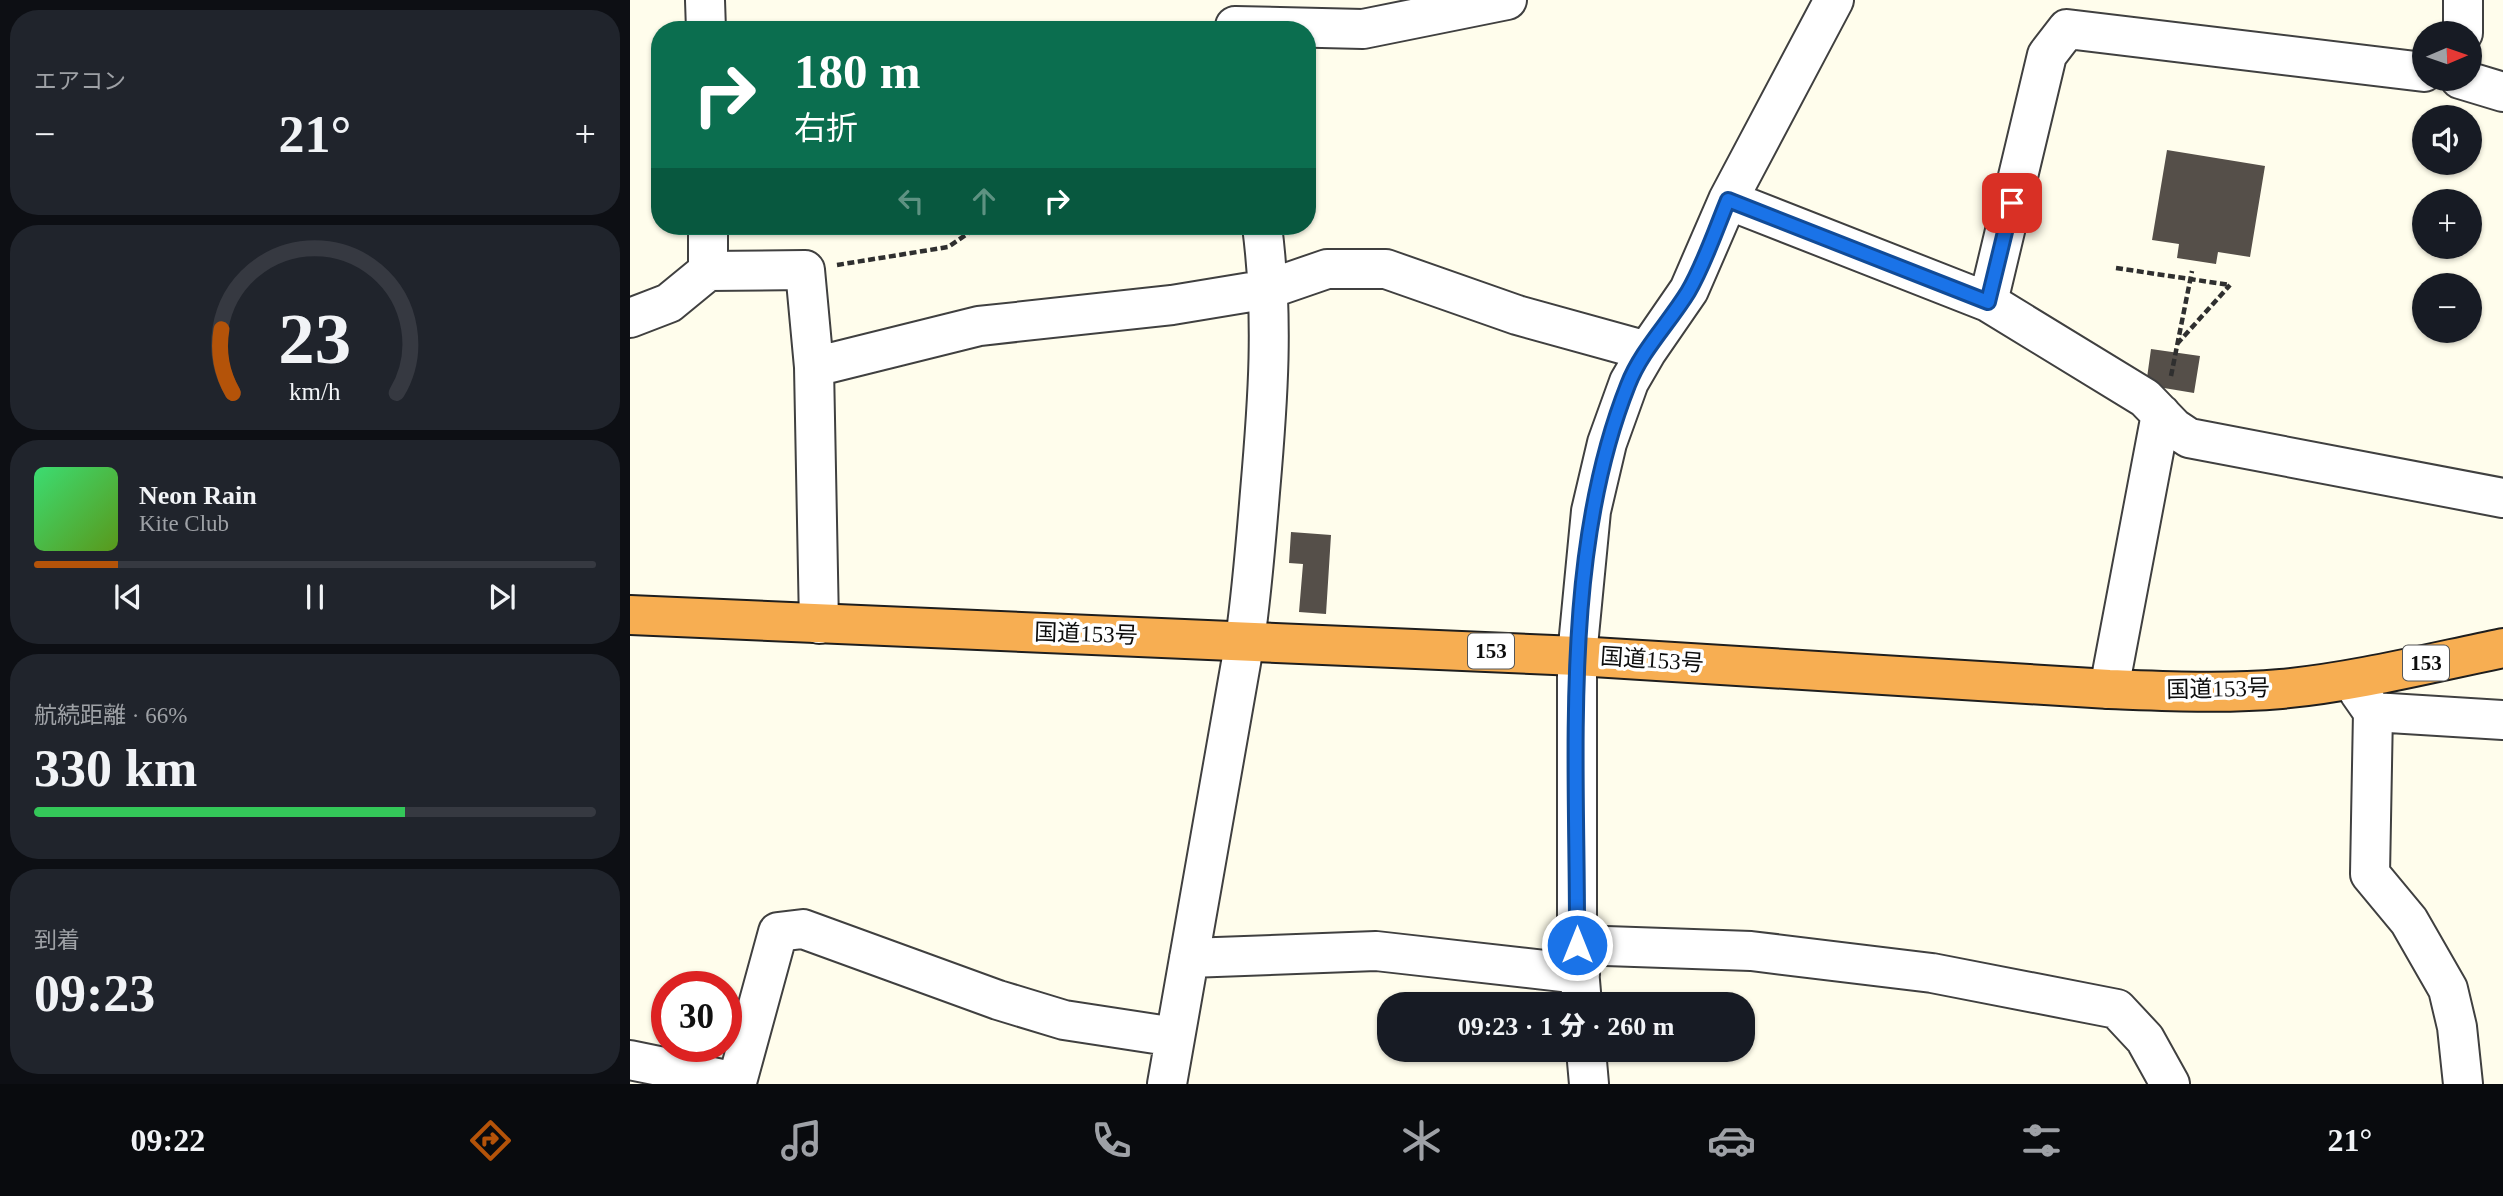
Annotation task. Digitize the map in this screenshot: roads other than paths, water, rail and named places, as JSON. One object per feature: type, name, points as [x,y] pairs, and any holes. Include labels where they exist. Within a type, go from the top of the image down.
[{"type":"highway","name":"国道153号","points":[[630,615],[1577,656],[2109,689],[2190,691],[2281,689],[2503,648]]},
{"type":"street","points":[[705,0],[706,21]]},
{"type":"street","points":[[1316,25],[1363,29],[1507,0]]},
{"type":"street","points":[[1580,974],[1577,656],[1591,511],[1607,443],[1629,382],[1689,290],[1728,200],[1834,0]]},
{"type":"street","points":[[2463,0],[2463,21]]},
{"type":"street","points":[[1235,19],[1261,21]]},
{"type":"street","points":[[1988,302],[2047,55],[2067,29],[2412,70]]},
{"type":"street","points":[[2482,86],[2503,92]]},
{"type":"street","points":[[1728,200],[1988,302],[2144,398],[2174,428],[2189,438],[2503,498]]},
{"type":"street","points":[[708,235],[708,271]]},
{"type":"street","points":[[1167,1084],[1245,640],[1269,393],[1269,289],[1263,235]]},
{"type":"street","points":[[814,367],[979,326],[1172,305],[1269,289],[1327,269],[1386,269],[1517,315],[1647,351]]},
{"type":"street","points":[[630,317],[669,303],[708,271],[805,270],[814,367],[819,624]]},
{"type":"street","points":[[2109,689],[2161,414]]},
{"type":"street","points":[[2350,678],[2373,712],[2370,874],[2409,921],[2448,989],[2457,1027],[2463,1084]]},
{"type":"street","points":[[2373,712],[2503,720]]},
{"type":"street","points":[[630,1059],[737,1083],[778,932],[803,929],[998,1000],[1065,1020],[1175,1037]]},
{"type":"street","points":[[1189,957],[1376,951],[1580,974],[1751,951],[1932,974],[2117,1009],[2145,1039],[2170,1084]]},
{"type":"street","points":[[1587,1062],[1589,1084]]}]
